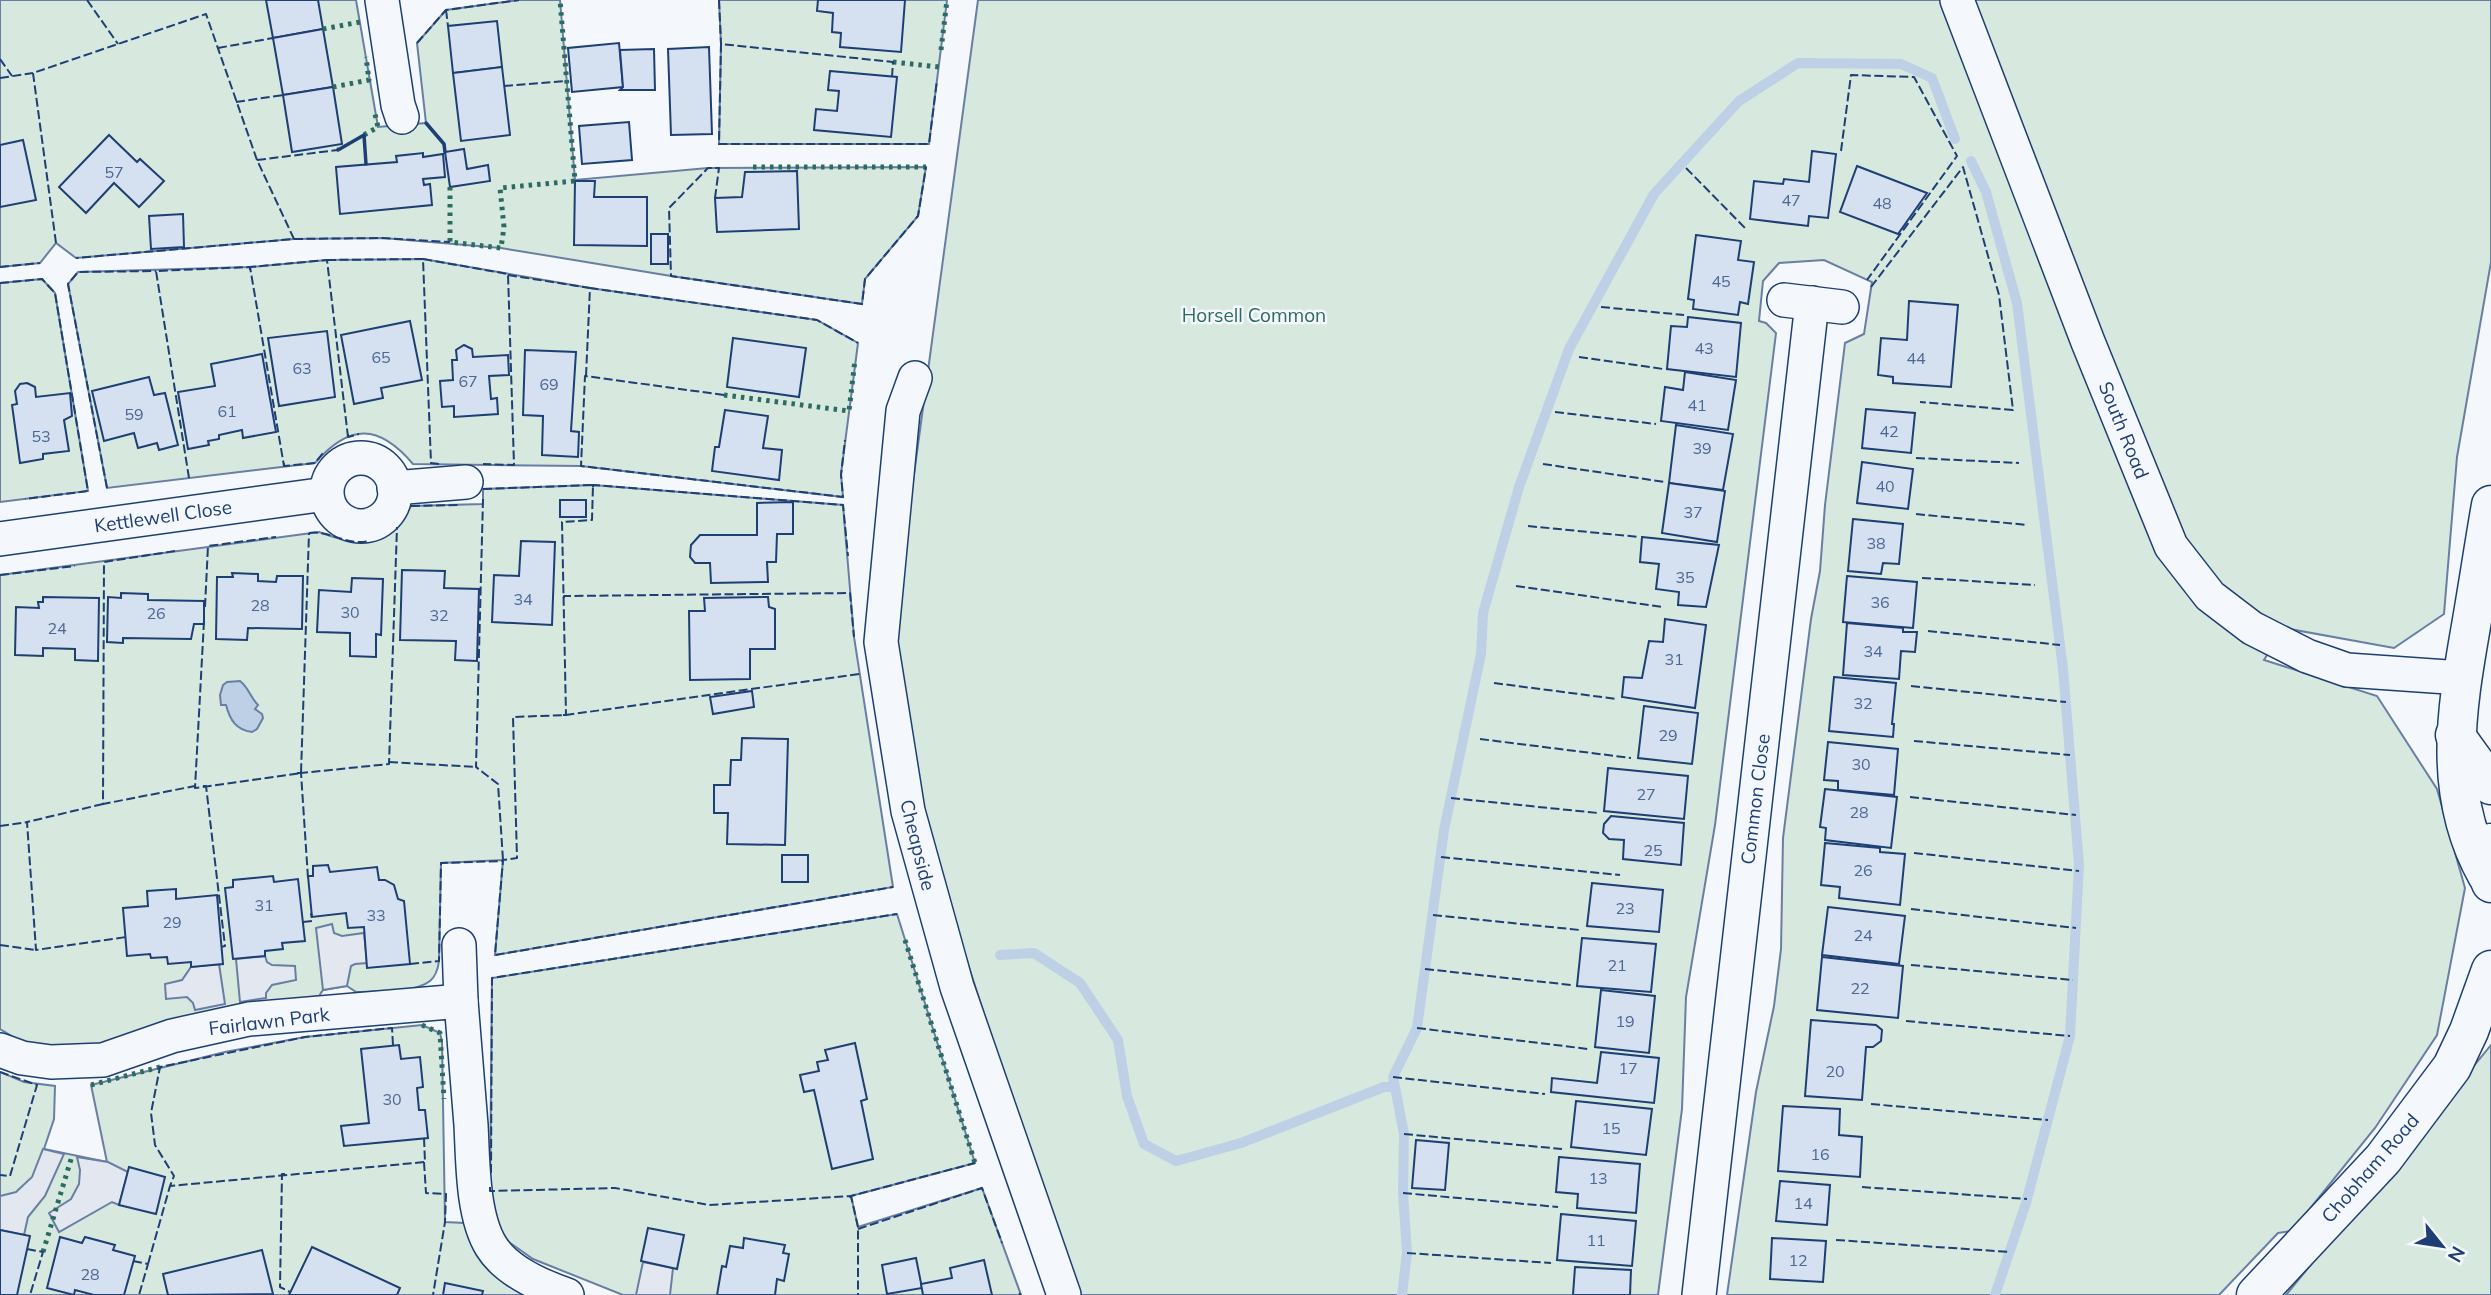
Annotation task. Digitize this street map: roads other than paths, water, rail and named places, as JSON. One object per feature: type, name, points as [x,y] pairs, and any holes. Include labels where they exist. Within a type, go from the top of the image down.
[{"type":"street","points":[[382,0],[402,117]]},
{"type":"street","name":"South Road","points":[[1957,0],[2083,329],[2171,546],[2210,596],[2252,628],[2307,656],[2347,670],[2462,678]]},
{"type":"street","name":"Common Close","points":[[1699,1295],[1813,304]]},
{"type":"street","name":"Cheapside","points":[[915,378],[903,411],[881,642],[887,684],[908,811],[934,908],[957,987],[1064,1295]]},
{"type":"street","points":[[361,457],[376,460],[387,468],[393,478],[394,488],[396,495],[393,506],[383,519],[372,525],[356,526],[343,521],[330,506],[326,494],[328,480],[334,471],[343,462],[361,457]]},
{"type":"street","points":[[394,488],[466,482]]},
{"type":"street","name":"Kettlewell Close","points":[[0,539],[326,494]]},
{"type":"street","points":[[2490,867],[2475,853],[2458,791],[2455,735],[2491,505]]},
{"type":"street","points":[[2455,735],[2491,785]]},
{"type":"street","points":[[459,945],[475,1186],[482,1228],[491,1247],[502,1261],[538,1283],[567,1295]]},
{"type":"street","name":"Chobham Road","points":[[2256,1295],[2382,1159],[2452,1067],[2480,1017],[2491,970]]},
{"type":"street","name":"Fairlawn Park","points":[[0,1050],[22,1058],[51,1062],[103,1060],[172,1036],[249,1020],[461,1001]]},
{"type":"water","points":[[240,681],[258,705],[255,709],[263,718],[252,732],[238,727],[226,705],[221,705],[223,685]]},
{"type":"waterway","points":[[1402,1295],[1407,1253],[1403,1193],[1404,1134],[1393,1077],[1417,1028],[1444,830],[1481,654],[1483,613],[1519,487],[1569,349],[1654,194],[1739,101],[1798,63],[1901,64],[1932,78],[1955,139]]},
{"type":"waterway","points":[[1971,161],[1986,192],[2017,303],[2063,669],[2079,865],[2070,1036],[2026,1203],[1995,1295]]},
{"type":"waterway","points":[[1000,955],[1034,953],[1080,983],[1118,1040],[1127,1096],[1144,1144],[1176,1161],[1241,1143],[1384,1087],[1395,1087]]},
{"type":"park label","name":"Horsell Common","points":[[1254,315]]}]
